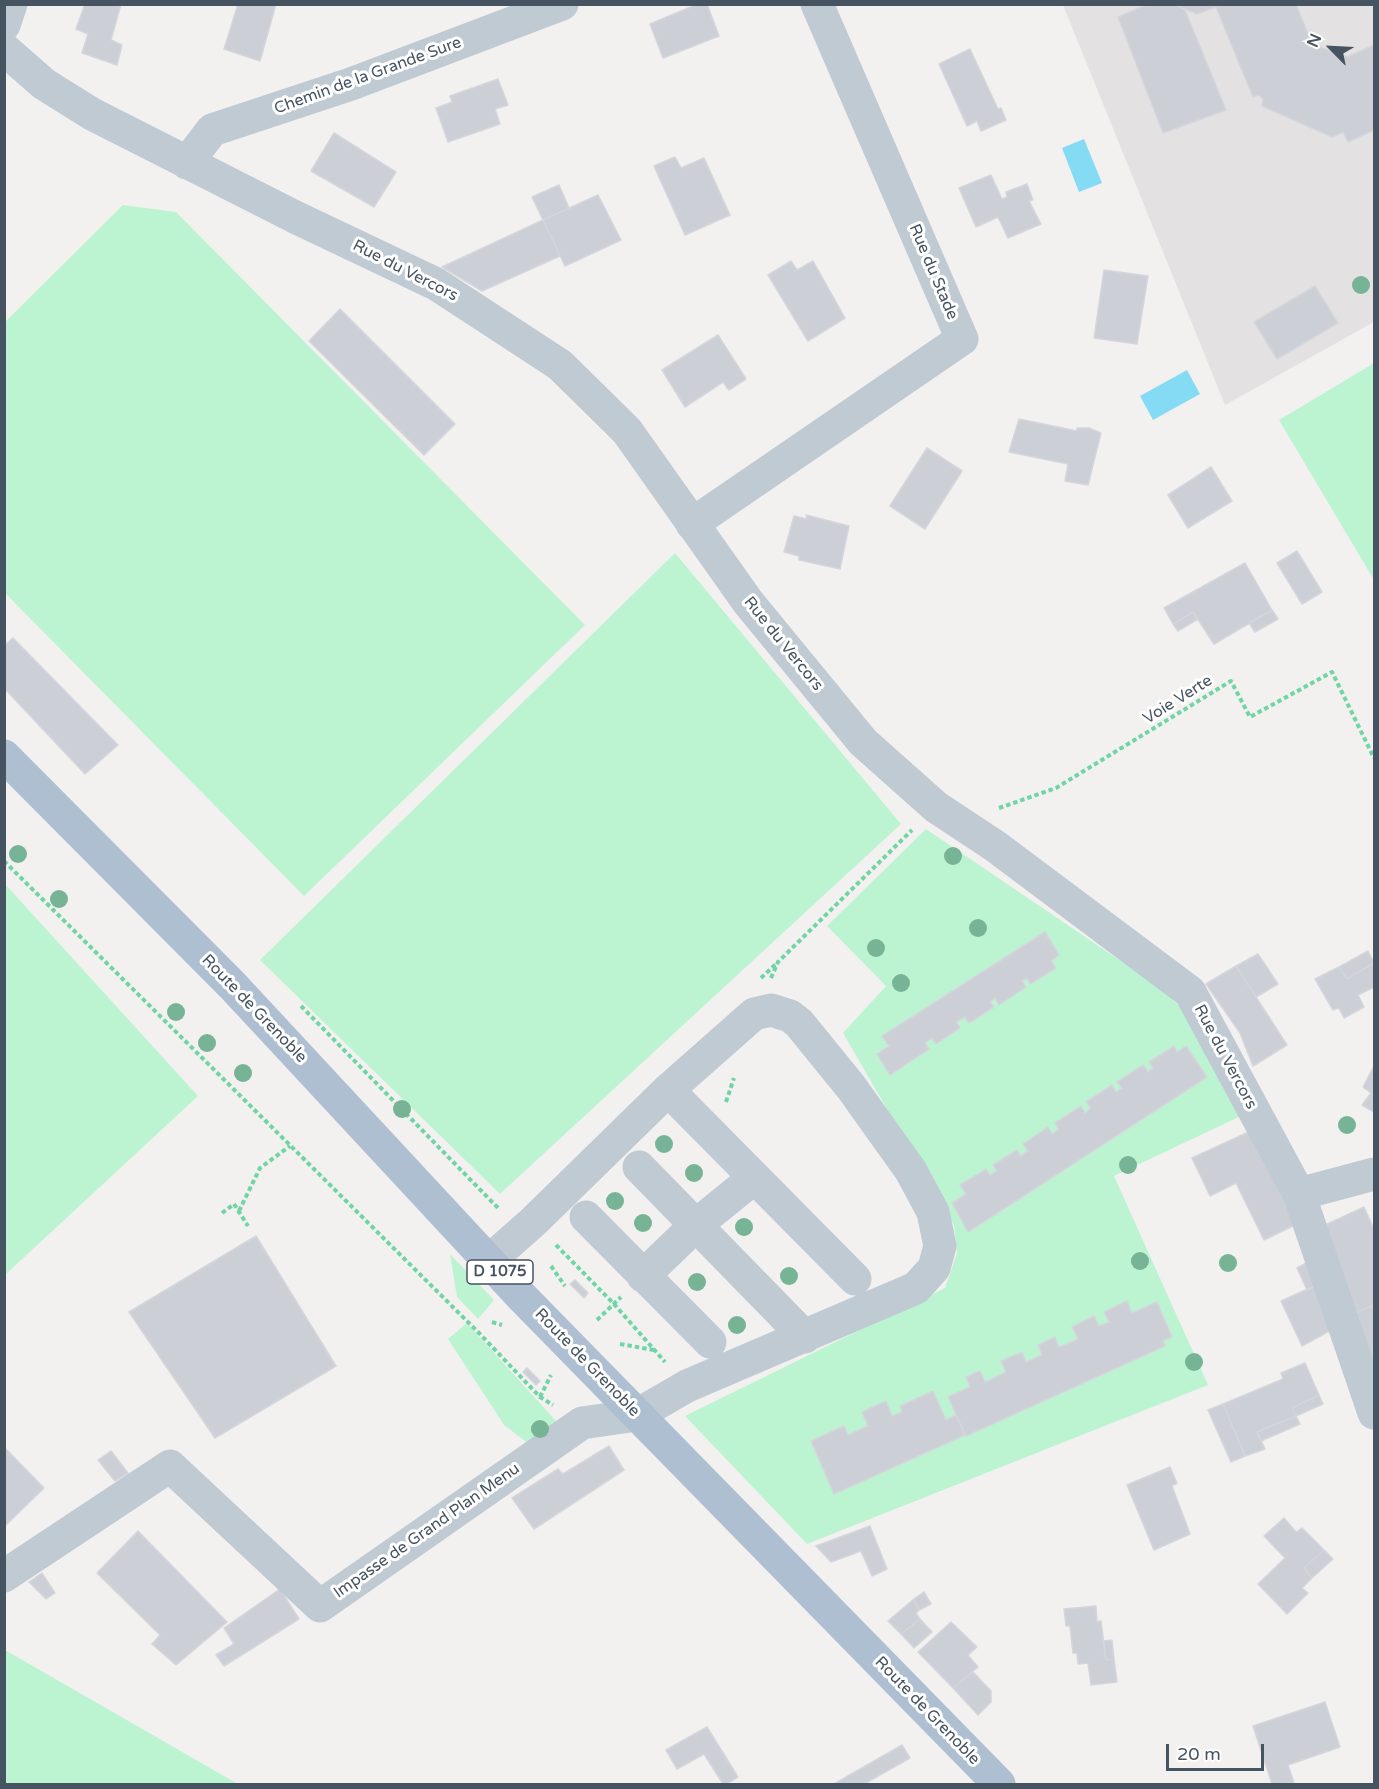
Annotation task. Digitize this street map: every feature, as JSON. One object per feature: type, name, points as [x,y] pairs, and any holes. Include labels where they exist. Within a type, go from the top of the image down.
[{"type":"main road","name":"Route de Grenoble","points":[[4,756],[233,986],[522,1297],[999,1785]]},
{"type":"street","points":[[4,25],[11,4]]},
{"type":"street","name":"Chemin de la Grande Sure","points":[[187,163],[212,130],[351,84],[562,4]]},
{"type":"street","name":"Rue du Stade","points":[[692,524],[962,339],[817,4]]},
{"type":"street","name":"Rue du Vercors","points":[[4,49],[44,84],[73,102],[187,163],[436,284],[560,366],[627,431],[748,602],[863,742],[936,807],[970,829],[1190,992],[1299,1194],[1374,1413]]},
{"type":"street","points":[[489,1260],[520,1219],[754,1014],[771,1011],[790,1016],[851,1087],[911,1171],[933,1212],[939,1246],[934,1268],[916,1288],[687,1386],[637,1415]]},
{"type":"street","points":[[668,1090],[855,1279]]},
{"type":"street","points":[[639,1167],[805,1337]]},
{"type":"street","points":[[1299,1194],[1374,1174]]},
{"type":"street","points":[[643,1276],[696,1225],[754,1178]]},
{"type":"street","points":[[586,1217],[710,1342]]},
{"type":"street","name":"Impasse de Grand Plan Menu","points":[[4,1576],[170,1466],[320,1606],[582,1423],[637,1415]]},
{"type":"path","name":"Voie Verte","points":[[970,829],[988,812],[1056,788],[1230,681],[1250,717],[1332,672],[1374,758]]},
{"type":"path","points":[[760,979],[936,807]]},
{"type":"path","points":[[4,861],[540,1397],[582,1423]]},
{"type":"path","points":[[754,1014],[778,962]]},
{"type":"path","points":[[298,1004],[654,1350],[687,1386]]},
{"type":"path","points":[[713,1136],[737,1068]]},
{"type":"path","points":[[239,1211],[260,1168],[290,1146]]},
{"type":"path","points":[[222,1213],[234,1204],[248,1226]]},
{"type":"path","points":[[551,1266],[565,1287]]},
{"type":"path","points":[[620,1344],[654,1350]]},
{"type":"path","points":[[540,1397],[551,1375]]},
{"type":"shaded area","points":[[1063,5],[1374,5],[1374,322],[1225,405]]},
{"type":"green space","points":[[123,205],[176,212],[585,625],[304,896],[5,593],[5,322]]},
{"type":"green space","points":[[1374,363],[1374,580],[1279,420]]},
{"type":"green space","points":[[675,553],[901,824],[500,1194],[260,960]]},
{"type":"green space","points":[[926,829],[1165,991],[1189,1017],[1243,1115],[1114,1176],[1208,1385],[807,1544],[685,1416],[945,1288],[957,1253],[954,1225],[843,1033],[886,986],[827,926]]},
{"type":"green space","points":[[5,884],[198,1096],[5,1275]]},
{"type":"green space","points":[[450,1254],[494,1300],[478,1319],[457,1297]]},
{"type":"green space","points":[[467,1323],[566,1432],[538,1451],[504,1425],[448,1339]]},
{"type":"green space","points":[[5,1650],[238,1784],[5,1784]]},
{"type":"water","points":[[1084,139],[1102,183],[1079,192],[1062,148]]},
{"type":"water","points":[[1187,370],[1200,394],[1153,420],[1140,396]]},
{"type":"building","points":[[85,4],[121,4],[111,40],[122,45],[117,65],[82,53],[88,34],[76,29]]},
{"type":"building","points":[[238,4],[276,4],[260,61],[224,49]]},
{"type":"building","points":[[698,4],[707,4],[719,36],[663,58],[650,24]]},
{"type":"building","points":[[1149,4],[1174,4],[1185,10],[1226,110],[1163,133],[1118,17]]},
{"type":"building","points":[[1174,4],[1296,4],[1312,44],[1347,57],[1374,45],[1374,130],[1348,142],[1343,132],[1332,137],[1262,106],[1263,99],[1259,95],[1253,97],[1216,7],[1197,14]]},
{"type":"building","points":[[970,49],[998,109],[1001,108],[1006,120],[981,131],[977,121],[967,126],[939,64]]},
{"type":"building","points":[[498,79],[508,105],[495,109],[500,124],[448,142],[436,108],[452,102],[450,96]]},
{"type":"building","points":[[334,133],[396,172],[374,207],[311,171]]},
{"type":"building","points":[[675,157],[681,168],[704,158],[730,215],[685,235],[654,166]]},
{"type":"building","points":[[991,175],[1002,199],[1007,197],[1006,192],[1027,184],[1033,200],[1029,201],[1041,224],[1008,238],[998,217],[976,227],[959,188]]},
{"type":"building","points":[[559,185],[569,208],[543,220],[532,197]]},
{"type":"building","points":[[598,195],[621,240],[565,266],[543,220]]},
{"type":"building","points":[[543,220],[560,256],[482,291],[442,267]]},
{"type":"building","points":[[791,261],[797,270],[813,261],[845,318],[808,341],[768,275]]},
{"type":"building","points":[[1104,270],[1148,276],[1137,344],[1094,338]]},
{"type":"building","points":[[1315,286],[1338,323],[1277,359],[1254,322]]},
{"type":"building","points":[[340,309],[455,424],[424,455],[309,341]]},
{"type":"building","points":[[718,335],[746,379],[729,390],[723,382],[685,407],[662,370]]},
{"type":"building","points":[[1019,419],[1077,431],[1077,428],[1089,428],[1101,433],[1088,485],[1065,481],[1068,464],[1009,452]]},
{"type":"building","points":[[927,448],[962,471],[925,529],[890,506]]},
{"type":"building","points":[[1211,467],[1232,501],[1188,528],[1168,495]]},
{"type":"building","points":[[806,515],[849,526],[840,569],[799,560],[799,556],[784,552],[794,516],[807,519]]},
{"type":"building","points":[[1297,551],[1322,592],[1302,604],[1277,563]]},
{"type":"building","points":[[1245,563],[1272,610],[1214,644],[1193,612],[1173,624],[1164,608]]},
{"type":"building","points":[[1272,610],[1278,619],[1255,632],[1249,623]]},
{"type":"building","points":[[1193,612],[1198,619],[1178,631],[1173,624]]},
{"type":"building","points":[[13,638],[118,745],[85,774],[4,688],[4,646]]},
{"type":"building","points":[[1045,932],[1059,955],[1051,961],[1056,968],[1030,984],[1027,978],[1022,981],[1026,987],[999,1005],[995,998],[990,1002],[994,1007],[969,1023],[965,1017],[956,1022],[960,1028],[936,1044],[932,1038],[925,1043],[929,1049],[890,1075],[877,1054],[889,1046],[882,1036]]},
{"type":"building","points":[[1368,951],[1374,963],[1347,979],[1339,967]]},
{"type":"building","points":[[1258,954],[1278,984],[1256,997],[1236,966]]},
{"type":"building","points":[[1374,963],[1374,987],[1358,995],[1364,1007],[1344,1018],[1339,1008],[1333,1010],[1315,979],[1339,967],[1347,979]]},
{"type":"building","points":[[1236,966],[1287,1045],[1253,1066],[1240,1033],[1206,984]]},
{"type":"building","points":[[1174,1046],[1177,1052],[1186,1046],[1207,1077],[968,1232],[952,1203],[966,1194],[960,1185],[986,1169],[990,1175],[997,1171],[993,1165],[1017,1150],[1020,1156],[1028,1151],[1023,1144],[1048,1127],[1052,1134],[1059,1129],[1055,1123],[1081,1106],[1085,1113],[1091,1108],[1086,1102],[1112,1085],[1116,1092],[1122,1088],[1117,1082],[1143,1065],[1148,1072],[1153,1068],[1149,1062]]},
{"type":"building","points":[[1374,1066],[1374,1112],[1362,1105],[1371,1093],[1363,1087]]},
{"type":"building","points":[[1253,1130],[1295,1225],[1264,1240],[1236,1183],[1210,1196],[1192,1158]]},
{"type":"building","points":[[1364,1207],[1374,1229],[1374,1305],[1352,1315],[1323,1226]]},
{"type":"building","points":[[256,1236],[336,1366],[215,1438],[129,1312]]},
{"type":"building","points":[[1310,1261],[1319,1284],[1307,1290],[1297,1268]]},
{"type":"building","points":[[575,1280],[588,1293],[584,1298],[570,1284]]},
{"type":"building","points":[[1319,1284],[1335,1328],[1302,1346],[1281,1301]]},
{"type":"building","points":[[1127,1301],[1132,1313],[1157,1302],[1172,1337],[1163,1341],[1165,1346],[966,1436],[948,1397],[970,1387],[966,1377],[980,1371],[985,1382],[1006,1372],[1001,1361],[1022,1352],[1026,1362],[1042,1355],[1038,1345],[1055,1337],[1059,1347],[1078,1339],[1072,1327],[1094,1316],[1099,1326],[1109,1322],[1104,1312]]},
{"type":"building","points":[[1374,1305],[1374,1357],[1370,1359],[1352,1315]]},
{"type":"building","points":[[1305,1363],[1319,1395],[1292,1408],[1296,1416],[1257,1432],[1265,1449],[1245,1456],[1223,1404],[1283,1379],[1281,1373]]},
{"type":"building","points":[[527,1368],[540,1381],[536,1385],[523,1372]]},
{"type":"building","points":[[933,1391],[946,1420],[956,1415],[965,1435],[834,1494],[811,1441],[844,1426],[848,1435],[868,1426],[862,1412],[886,1401],[892,1416],[902,1412],[900,1406]]},
{"type":"building","points":[[1319,1395],[1323,1404],[1296,1416],[1292,1408]]},
{"type":"building","points":[[1223,1404],[1245,1456],[1231,1462],[1208,1410]]},
{"type":"building","points":[[1296,1416],[1300,1424],[1261,1441],[1257,1432]]},
{"type":"building","points":[[609,1446],[624,1470],[534,1529],[512,1498],[558,1469],[563,1474]]},
{"type":"building","points":[[4,1447],[44,1488],[6,1525],[4,1523]]},
{"type":"building","points":[[111,1451],[128,1473],[115,1481],[98,1460]]},
{"type":"building","points":[[1170,1467],[1177,1483],[1172,1486],[1190,1534],[1154,1550],[1127,1485]]},
{"type":"building","points":[[1284,1518],[1296,1532],[1302,1528],[1324,1550],[1304,1568],[1312,1578],[1302,1588],[1308,1593],[1287,1614],[1258,1584],[1285,1558],[1264,1536]]},
{"type":"building","points":[[870,1526],[887,1569],[872,1576],[861,1551],[831,1562],[816,1546]]},
{"type":"building","points":[[138,1531],[227,1622],[176,1665],[152,1644],[160,1635],[97,1573]]},
{"type":"building","points":[[1324,1550],[1333,1559],[1312,1578],[1304,1568]]},
{"type":"building","points":[[42,1573],[55,1593],[46,1599],[29,1582]]},
{"type":"building","points":[[280,1589],[299,1619],[224,1666],[216,1655],[234,1644],[224,1628]]},
{"type":"building","points":[[924,1592],[931,1604],[919,1610],[914,1599]]},
{"type":"building","points":[[914,1599],[919,1610],[916,1613],[920,1619],[901,1634],[888,1621]]},
{"type":"building","points":[[1096,1606],[1097,1622],[1101,1621],[1106,1660],[1114,1659],[1117,1682],[1091,1685],[1088,1663],[1078,1664],[1077,1653],[1073,1653],[1070,1626],[1066,1626],[1064,1609]]},
{"type":"building","points":[[920,1619],[932,1632],[914,1648],[901,1634]]},
{"type":"building","points":[[951,1622],[977,1647],[968,1655],[978,1667],[953,1688],[918,1652]]},
{"type":"building","points":[[1112,1640],[1114,1659],[1106,1660],[1103,1641]]},
{"type":"building","points":[[973,1672],[991,1691],[991,1702],[978,1715],[953,1688]]},
{"type":"building","points":[[1325,1702],[1340,1747],[1288,1765],[1294,1783],[1272,1784],[1253,1726]]},
{"type":"building","points":[[707,1727],[738,1777],[726,1784],[723,1784],[704,1754],[677,1769],[666,1750]]},
{"type":"building","points":[[902,1745],[910,1758],[864,1784],[834,1784]]}]
